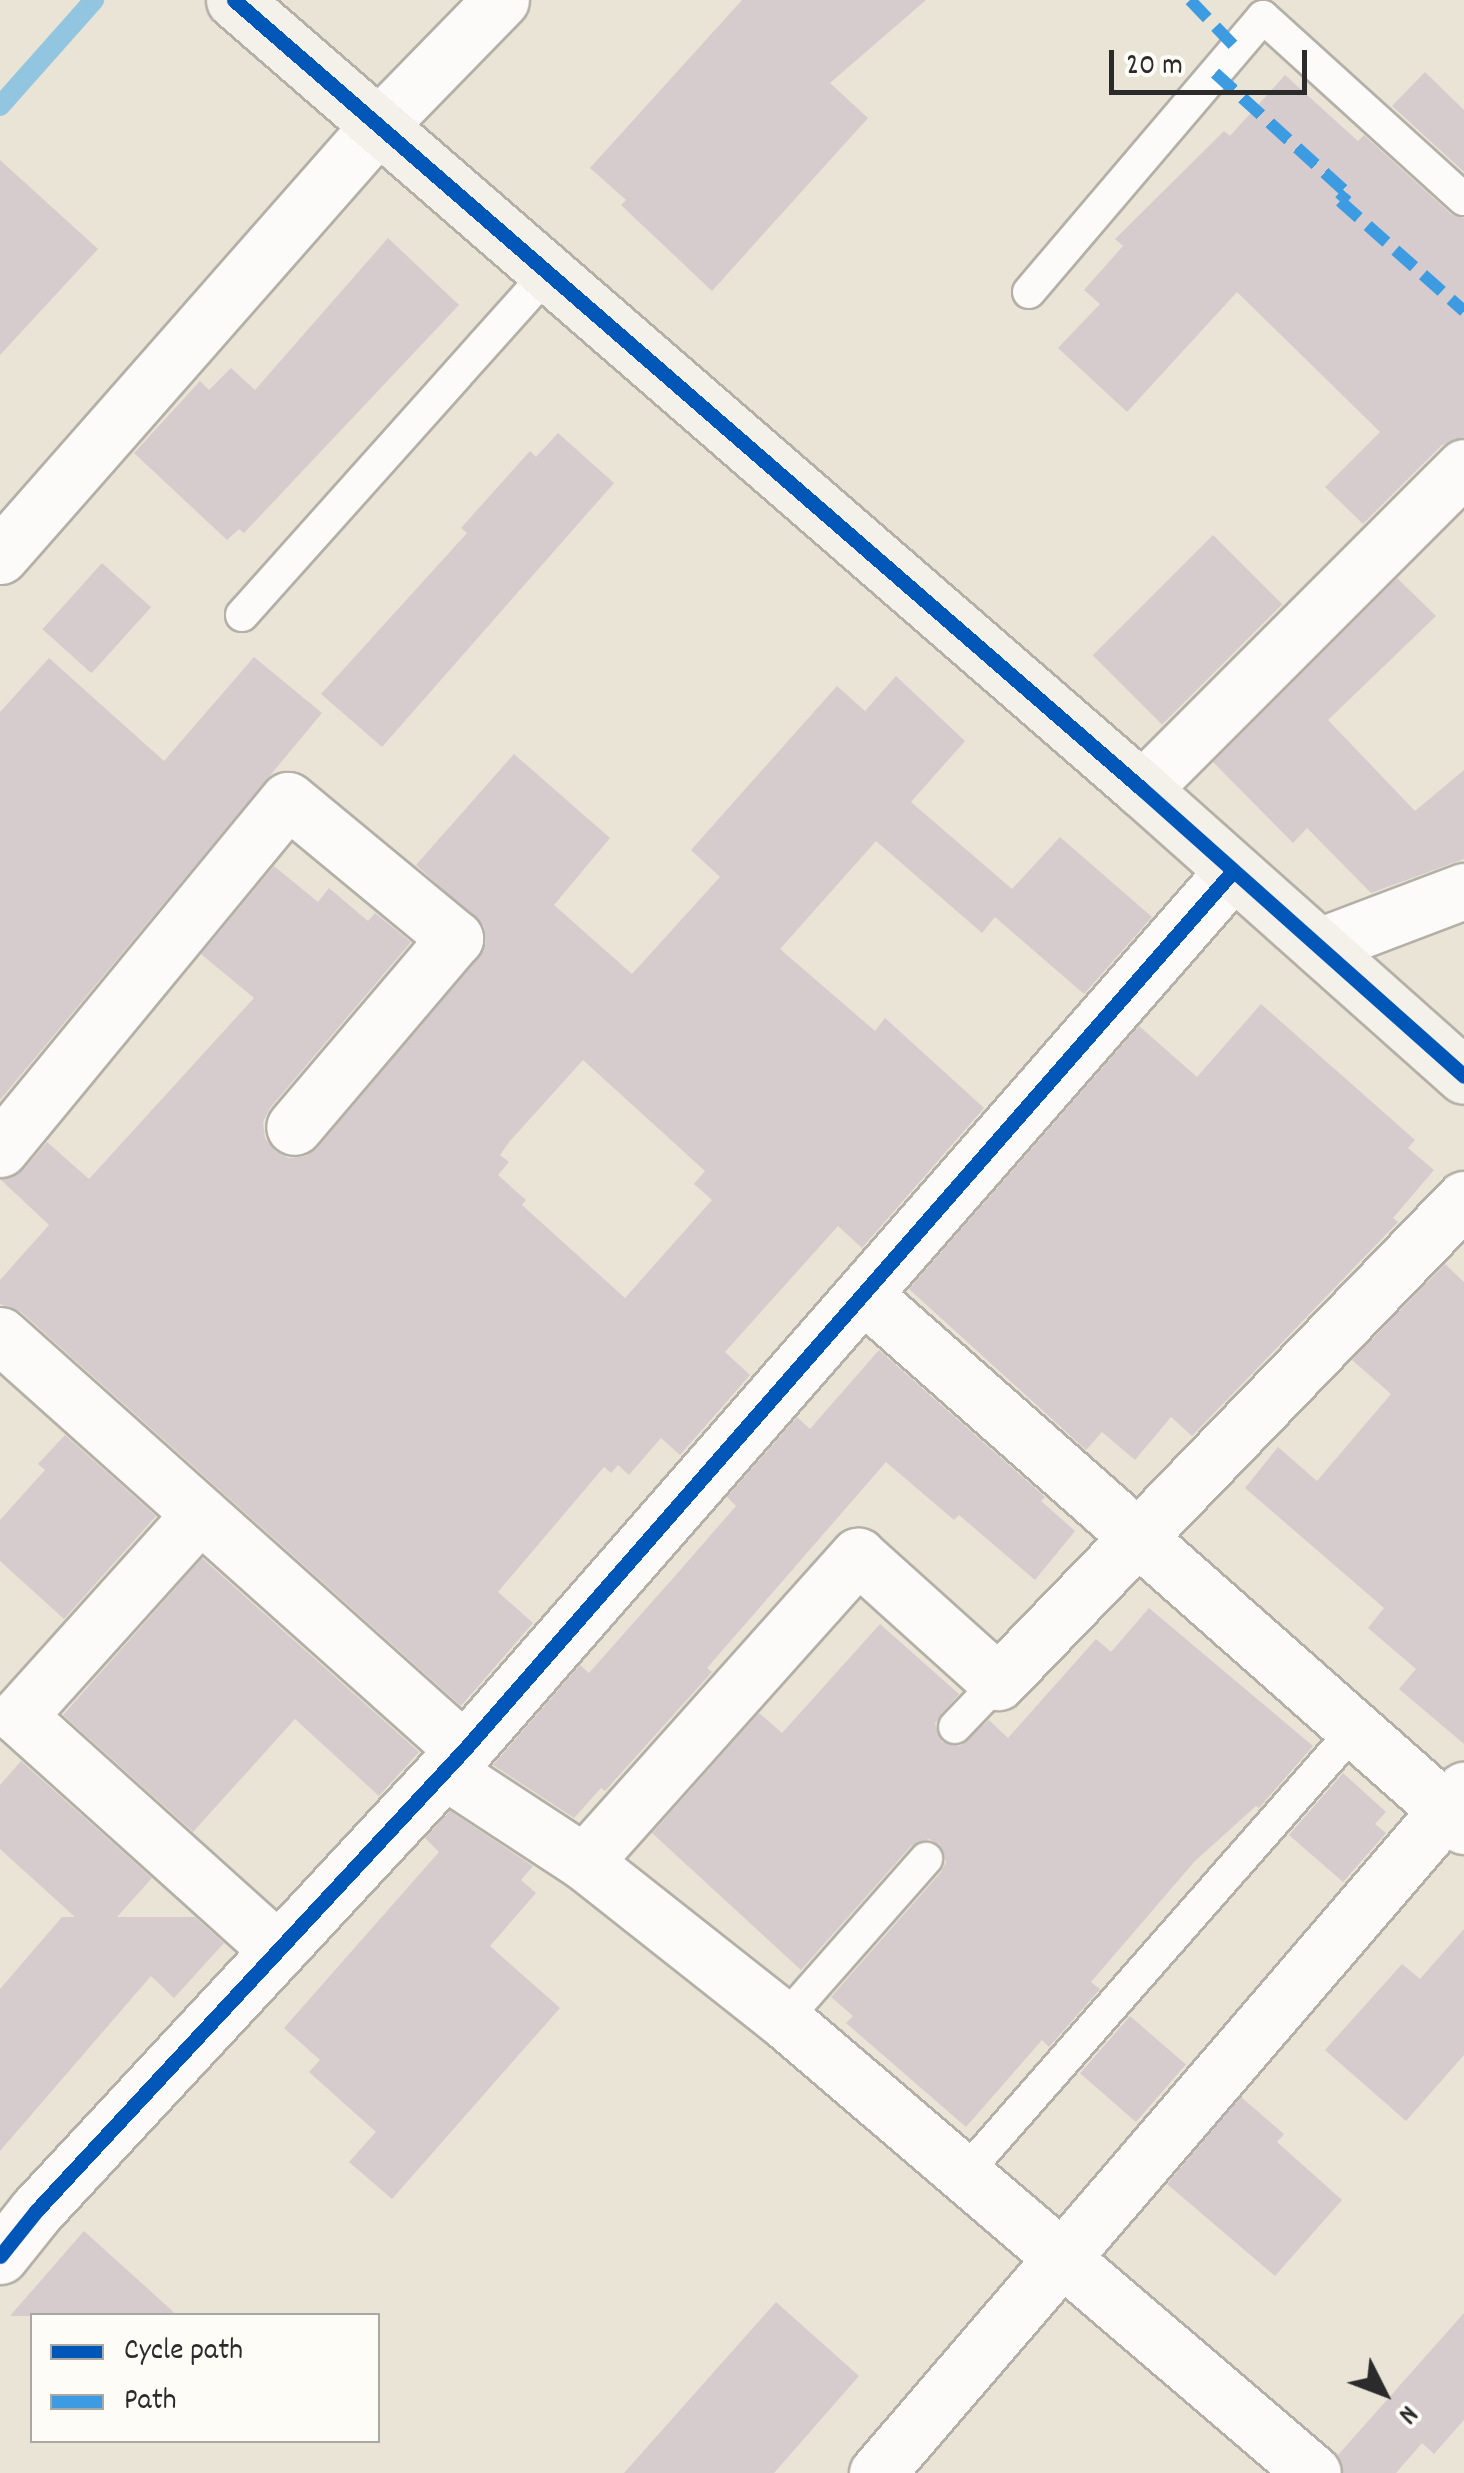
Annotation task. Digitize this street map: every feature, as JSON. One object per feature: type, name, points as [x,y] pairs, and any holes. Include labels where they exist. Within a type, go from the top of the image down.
[{"type":"street","points":[[234,0],[1142,789],[1464,1076]]},
{"type":"street","points":[[0,556],[378,126],[501,0]]},
{"type":"street","points":[[1142,789],[1464,467]]},
{"type":"street","points":[[0,1149],[288,800],[454,938],[294,1128]]},
{"type":"street","points":[[0,2256],[48,2198],[454,1761],[865,1296],[1233,871]]},
{"type":"street","points":[[1319,946],[1464,891]]},
{"type":"street","points":[[584,1862],[858,1556],[998,1682],[1464,1199]]},
{"type":"street","points":[[865,1296],[1354,1728],[1458,1809],[877,2473]]},
{"type":"street","points":[[0,1335],[200,1514],[454,1761],[784,2020],[1313,2473]]},
{"type":"street","points":[[200,1514],[18,1716],[278,1950]]},
{"type":"lane","points":[[1029,292],[1263,17],[1464,199]]},
{"type":"lane","points":[[242,616],[548,273]]},
{"type":"lane","points":[[954,1727],[998,1682]]},
{"type":"lane","points":[[964,2173],[1354,1728]]},
{"type":"lane","points":[[784,2020],[926,1859]]},
{"type":"building","points":[[742,0],[926,0],[830,83],[868,118],[712,291],[621,205],[626,200],[590,168]]},
{"type":"building","points":[[1425,72],[1464,110],[1464,172],[1392,106]]},
{"type":"building","points":[[1285,75],[1358,141],[1364,135],[1451,214],[1464,218],[1464,437],[1442,445],[1363,524],[1325,487],[1380,432],[1237,292],[1127,412],[1058,348],[1100,304],[1084,290],[1123,246],[1115,239],[1224,131],[1230,136]]},
{"type":"building","points":[[0,160],[98,249],[0,355]]},
{"type":"building","points":[[388,238],[459,305],[244,533],[239,529],[227,540],[134,453],[200,381],[209,390],[231,368],[255,390]]},
{"type":"building","points":[[558,433],[614,483],[382,747],[321,694],[467,533],[461,528],[530,451],[536,457]]},
{"type":"building","points":[[1213,535],[1282,604],[1162,725],[1093,655]]},
{"type":"building","points":[[102,563],[151,607],[91,673],[42,629]]},
{"type":"building","points":[[1397,578],[1436,616],[1328,720],[1415,811],[1464,770],[1464,859],[1371,893],[1307,828],[1293,843],[1213,762]]},
{"type":"building","points":[[254,657],[322,713],[0,1100],[0,712],[49,658],[164,761]]},
{"type":"building","points":[[896,676],[965,741],[911,802],[1012,889],[1060,837],[1152,917],[1084,994],[995,917],[982,933],[876,841],[780,949],[875,1031],[885,1018],[984,1108],[862,1248],[838,1226],[725,1352],[750,1375],[680,1455],[661,1438],[629,1475],[618,1465],[611,1473],[604,1467],[498,1592],[533,1623],[461,1706],[21,1312],[0,1304],[0,1280],[49,1225],[0,1179],[23,1170],[47,1142],[89,1179],[254,998],[201,954],[274,866],[318,902],[329,888],[368,921],[375,913],[411,942],[270,1108],[263,1122],[265,1138],[275,1151],[289,1158],[305,1156],[318,1147],[479,957],[486,943],[484,926],[416,865],[514,754],[610,838],[554,905],[632,974],[720,877],[691,850],[837,686],[865,711]],"holes":[[[583,1060],[705,1171],[694,1184],[712,1200],[625,1298],[522,1205],[526,1200],[498,1175],[509,1162],[500,1155],[510,1141]]]},
{"type":"building","points":[[1261,1004],[1415,1140],[1408,1148],[1434,1170],[1393,1218],[1398,1222],[1192,1436],[1171,1417],[1135,1460],[1102,1432],[1086,1450],[909,1289],[1139,1026],[1197,1077]]},
{"type":"building","points":[[1445,1264],[1464,1282],[1464,1744],[1399,1689],[1416,1669],[1368,1628],[1384,1608],[1245,1488],[1278,1447],[1317,1481],[1391,1394],[1352,1360]]},
{"type":"building","points":[[879,1350],[1045,1497],[1041,1501],[1075,1531],[1035,1580],[959,1515],[954,1520],[886,1462],[707,1668],[712,1672],[605,1791],[601,1788],[574,1818],[493,1765],[580,1665],[589,1673],[675,1576],[736,1506],[727,1497],[797,1417],[810,1429]]},
{"type":"building","points":[[65,1435],[156,1516],[64,1619],[0,1561],[0,1520],[45,1470],[38,1464]]},
{"type":"building","points":[[202,1558],[419,1752],[379,1796],[295,1719],[193,1832],[63,1715]]},
{"type":"building","points":[[1149,1608],[1313,1746],[1259,1808],[1256,1806],[1195,1861],[1091,1982],[1100,1989],[1049,2047],[1042,2040],[966,2127],[846,2023],[853,2016],[831,1997],[941,1872],[946,1862],[940,1845],[929,1839],[911,1846],[801,1970],[652,1833],[759,1713],[782,1733],[880,1624],[959,1694],[935,1723],[942,1742],[960,1746],[989,1720],[1008,1738],[1096,1639],[1111,1652]]},
{"type":"building","points":[[21,1761],[152,1878],[117,1917],[195,1917],[224,1943],[174,1998],[151,1976],[0,2151],[0,1989],[62,1917],[75,1917],[0,1849],[0,1785]]},
{"type":"building","points":[[1343,1773],[1386,1812],[1375,1824],[1386,1833],[1343,1882],[1289,1835]]},
{"type":"building","points":[[450,1811],[533,1866],[521,1880],[536,1893],[490,1946],[560,2008],[392,2199],[349,2162],[376,2132],[309,2072],[320,2060],[284,2028],[439,1852],[425,1838]]},
{"type":"building","points":[[1464,1929],[1464,2055],[1406,2121],[1325,2050],[1402,1964],[1420,1979]]},
{"type":"building","points":[[1130,2016],[1186,2065],[1136,2122],[1080,2073]]},
{"type":"building","points":[[1241,2097],[1284,2134],[1277,2142],[1342,2200],[1275,2276],[1167,2184]]},
{"type":"building","points":[[84,2231],[175,2313],[30,2313],[10,2316]]},
{"type":"building","points":[[776,2302],[859,2376],[774,2473],[624,2473]]},
{"type":"building","points":[[1464,2313],[1464,2420],[1434,2454],[1422,2443],[1396,2473],[1343,2473],[1338,2455]]},
{"type":"waterway","points":[[0,106],[94,0]]},
{"type":"marked path","points":[[1190,0],[1236,48]]},
{"type":"marked path","points":[[1215,73],[1347,193],[1340,201],[1464,311]]},
{"type":"cycle path","points":[[234,0],[1142,789],[1464,1076]]},
{"type":"cycle path","points":[[0,2256],[36,2211],[464,1750],[1233,871]]}]
